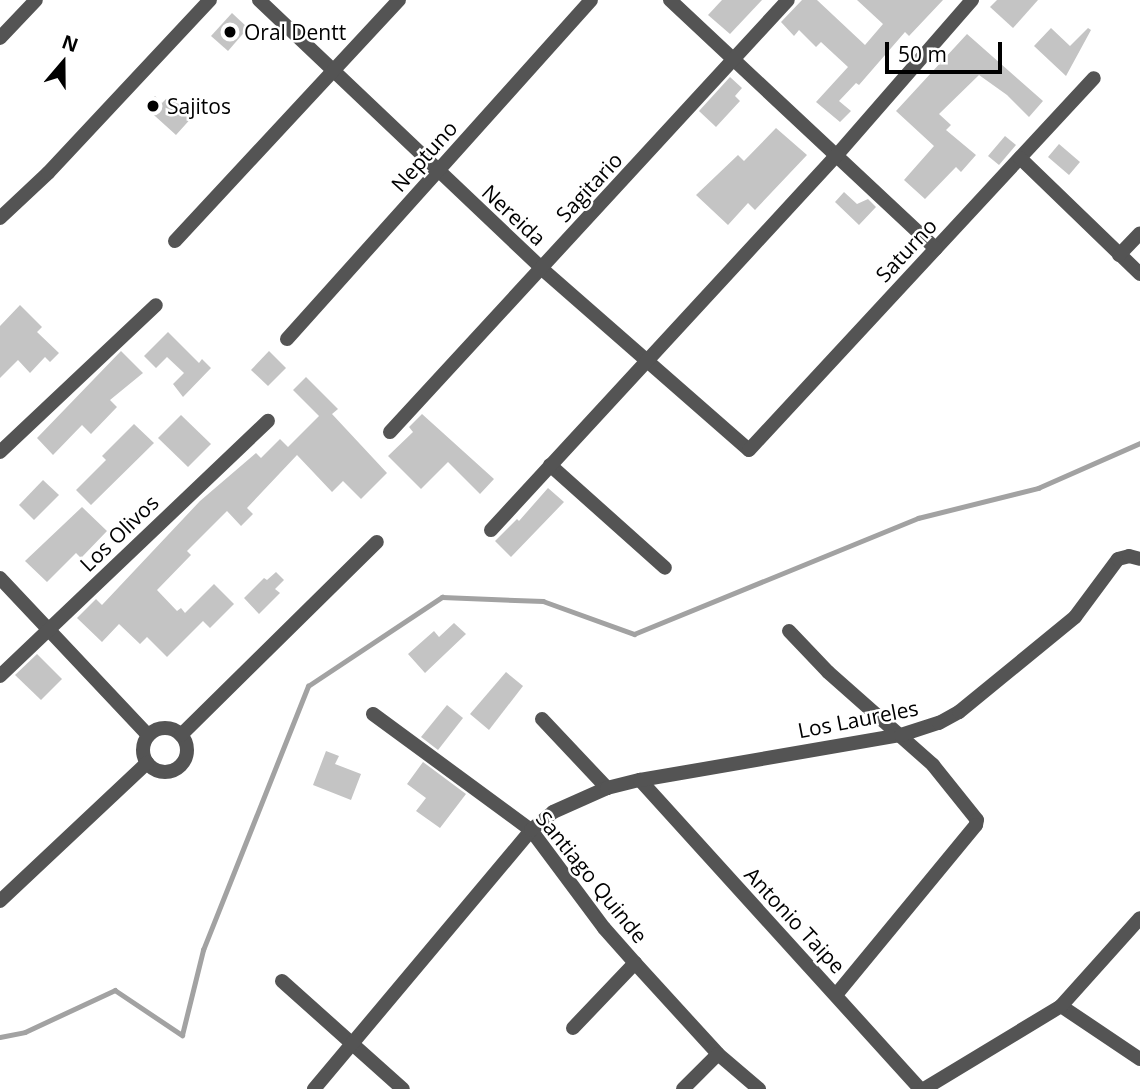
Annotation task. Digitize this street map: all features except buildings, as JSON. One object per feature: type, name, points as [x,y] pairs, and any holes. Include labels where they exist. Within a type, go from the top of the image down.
[{"type":"street","points":[[0,38],[36,0]]},
{"type":"street","points":[[0,218],[48,173],[210,0]]},
{"type":"street","name":"Nereida","points":[[259,0],[541,268],[749,450]]},
{"type":"street","points":[[175,242],[399,0]]},
{"type":"street","name":"Neptuno","points":[[287,339],[591,0]]},
{"type":"street","points":[[670,0],[936,249]]},
{"type":"street","name":"Sagitario","points":[[390,432],[789,0]]},
{"type":"street","points":[[491,530],[836,156],[972,0]]},
{"type":"street","name":"Saturno","points":[[749,450],[1094,78]]},
{"type":"street","points":[[1020,158],[1140,274]]},
{"type":"street","points":[[1119,255],[1140,233]]},
{"type":"street","points":[[0,452],[156,305]]},
{"type":"street","name":"Los Olivos","points":[[0,676],[268,421]]},
{"type":"street","points":[[550,465],[665,568]]},
{"type":"street","points":[[181,735],[377,542]]},
{"type":"street","name":"Los Laureles","points":[[314,1089],[531,830],[553,812],[607,788],[640,780],[901,735],[939,723],[960,712],[1075,617],[1118,559],[1129,556],[1140,559]]},
{"type":"street","points":[[0,578],[148,735]]},
{"type":"street","points":[[789,631],[828,672],[901,735],[974,813],[976,825],[836,995]]},
{"type":"street","name":"Santiago Quinde","points":[[373,714],[531,830],[604,928],[718,1054],[759,1089]]},
{"type":"street","points":[[542,719],[607,788]]},
{"type":"street","points":[[169,728],[181,735],[186,755],[179,766],[159,771],[147,763],[143,749],[148,735],[154,730],[169,728]]},
{"type":"street","points":[[0,901],[147,763]]},
{"type":"street","name":"Antonio Taipe","points":[[640,780],[922,1089]]},
{"type":"street","points":[[922,1089],[1061,1006],[1140,918]]},
{"type":"street","points":[[573,1028],[635,963]]},
{"type":"street","points":[[282,981],[403,1089]]},
{"type":"street","points":[[1061,1006],[1140,1059]]},
{"type":"street","points":[[684,1089],[718,1054]]},
{"type":"waterway","points":[[0,1037],[25,1032],[115,990],[182,1035],[203,950],[308,686],[442,597],[543,601],[634,634],[918,518],[1038,488],[1140,443]]},
{"type":"place","name":"Oral Dentt","points":[[230,32]]},
{"type":"place","name":"Sajitos","points":[[153,106]]}]
